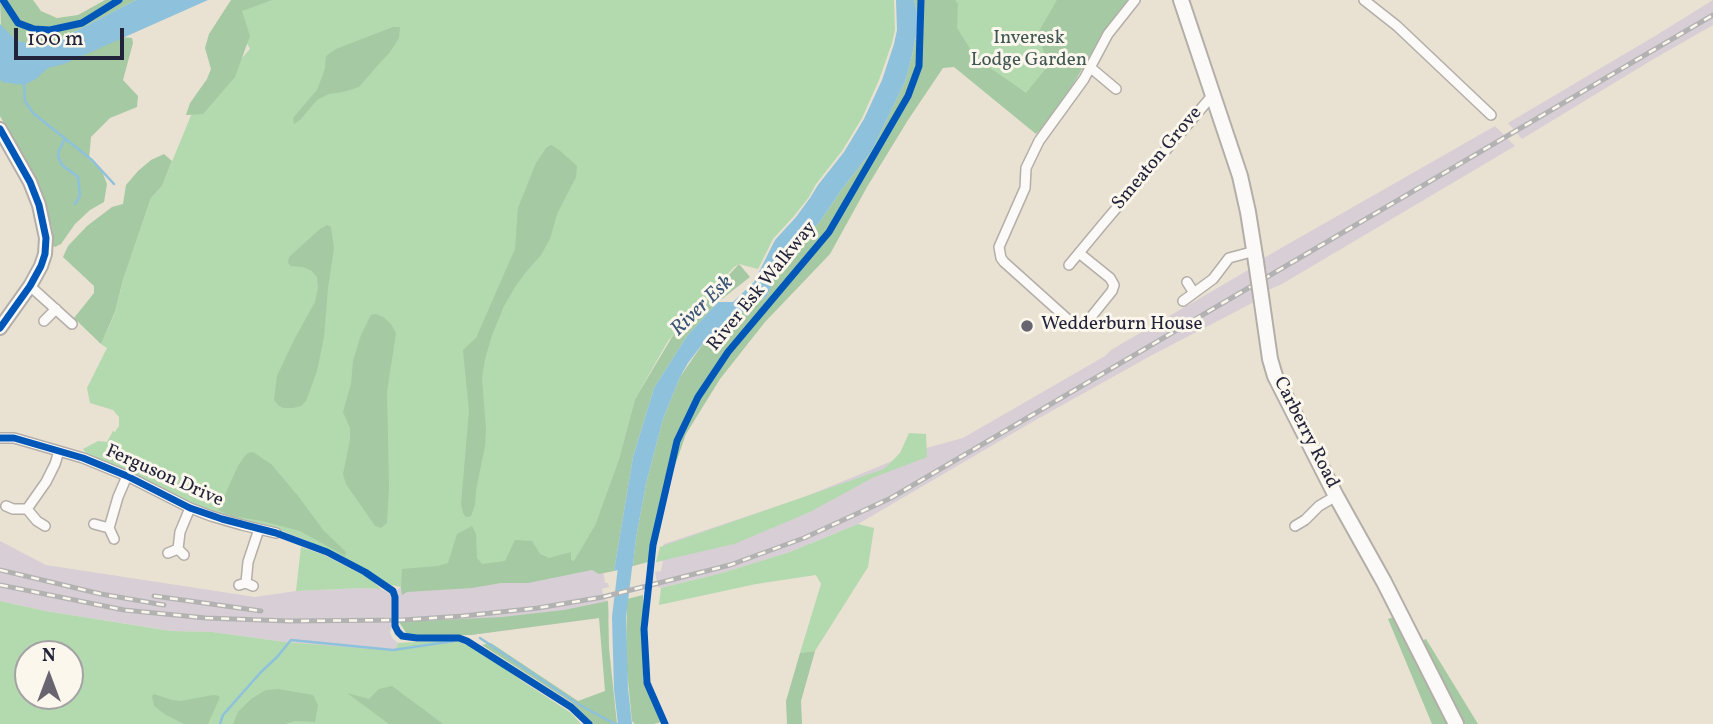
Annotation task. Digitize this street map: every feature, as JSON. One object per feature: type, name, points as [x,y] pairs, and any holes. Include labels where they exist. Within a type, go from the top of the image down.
[{"type":"main road","name":"Carberry Road","points":[[1181,0],[1244,192],[1270,359],[1275,376],[1456,724]]},
{"type":"main road","points":[[0,129],[30,182],[39,205],[46,238],[45,254],[30,286],[0,328]]},
{"type":"street","points":[[1079,253],[1110,278],[1114,285],[1087,322],[1079,326],[1073,324],[1004,262],[999,252],[1000,242],[1025,188],[1026,168],[1039,141],[1091,68],[1108,34],[1135,0]]},
{"type":"street","points":[[1364,0],[1397,26],[1491,116]]},
{"type":"street","points":[[1091,68],[1116,89]]},
{"type":"street","name":"Smeaton Grove","points":[[1069,265],[1214,95]]},
{"type":"street","points":[[1183,301],[1213,279],[1229,258],[1255,256]]},
{"type":"street","points":[[1187,282],[1194,293]]},
{"type":"street","points":[[30,286],[72,324]]},
{"type":"street","points":[[44,321],[56,309]]},
{"type":"street","name":"Ferguson Drive","points":[[0,438],[14,438],[59,450],[127,477],[190,508],[222,520],[276,533]]},
{"type":"street","points":[[27,509],[46,482],[59,450]]},
{"type":"street","points":[[114,538],[110,528],[118,497],[127,477]]},
{"type":"street","points":[[1295,526],[1336,496]]},
{"type":"street","points":[[5,506],[27,509]]},
{"type":"street","points":[[168,552],[181,552],[180,532],[190,508]]},
{"type":"street","points":[[27,509],[37,522],[45,526]]},
{"type":"street","points":[[94,524],[110,528]]},
{"type":"street","points":[[246,584],[248,562],[258,529]]},
{"type":"shaded area","points":[[1713,0],[1713,25],[1522,139],[1508,123],[1655,36]]},
{"type":"shaded area","points":[[1495,126],[1515,146],[1266,291],[1262,259]]},
{"type":"shaded area","points":[[1250,269],[1256,301],[1039,418],[858,524],[790,552],[722,573],[658,587],[655,572],[661,571],[663,561],[656,562],[664,544],[802,498],[919,450],[963,438]]},
{"type":"shaded area","points":[[0,541],[46,565],[255,597],[296,591],[362,588],[381,589],[392,594],[401,587],[603,569],[605,583],[608,583],[609,587],[602,589],[604,599],[608,601],[609,618],[471,635],[421,636],[407,634],[399,622],[392,622],[390,633],[398,643],[395,652],[212,632],[172,631],[45,611],[0,601]]},
{"type":"green space","points":[[0,0],[33,0],[41,11],[57,18],[78,15],[105,0],[136,0],[49,45],[32,46],[16,40],[1,27]]},
{"type":"green space","points":[[231,0],[272,0],[242,11],[250,36],[235,77],[203,114],[186,115],[190,103],[211,69],[205,48],[209,34]]},
{"type":"green space","points":[[240,0],[894,0],[895,30],[879,80],[862,118],[809,197],[773,239],[758,269],[739,264],[734,267],[668,341],[635,399],[619,459],[595,525],[574,562],[401,587],[391,585],[306,540],[280,530],[211,512],[89,456],[83,449],[98,441],[107,442],[119,426],[119,417],[113,410],[90,403],[87,388],[107,348],[101,344],[115,313],[123,280],[151,198],[162,186],[192,113],[250,49],[237,23]]},
{"type":"green space","points":[[914,0],[955,0],[958,4],[957,28],[976,58],[1026,93],[1048,66],[1038,33],[1057,0],[1130,0],[1101,37],[1055,115],[1036,134],[954,67],[943,68],[867,187],[830,254],[765,322],[720,379],[686,434],[672,474],[658,539],[648,562],[633,566],[646,484],[663,419],[680,377],[704,342],[767,296],[791,253],[803,237],[819,223],[871,152],[905,82],[919,21]]},
{"type":"green space","name":"Inveresk Lodge Garden","points":[[934,0],[1129,0],[1036,121],[941,46]]},
{"type":"green space","points":[[393,27],[400,27],[399,38],[359,87],[329,94],[317,100],[294,124],[293,118],[317,90],[325,69],[326,56],[336,49]]},
{"type":"green space","points":[[111,36],[132,38],[123,80],[138,96],[137,107],[110,118],[91,137],[89,159],[102,171],[107,184],[104,202],[90,210],[75,224],[61,244],[55,247],[51,242],[52,227],[34,178],[0,116],[0,61]]},
{"type":"green space","points":[[551,145],[577,166],[576,177],[557,214],[550,239],[541,255],[515,287],[492,335],[482,378],[485,446],[475,505],[471,516],[466,517],[461,504],[469,411],[463,350],[476,338],[515,249],[518,208],[536,163]]},
{"type":"green space","points":[[164,154],[172,161],[162,186],[151,198],[115,312],[101,344],[74,318],[94,293],[94,286],[63,257],[68,246],[87,226],[112,207],[123,204],[126,185],[138,171]]},
{"type":"green space","points":[[327,225],[331,227],[334,248],[324,337],[317,371],[306,401],[301,406],[283,408],[274,400],[277,376],[315,302],[318,287],[317,277],[312,271],[291,266],[288,263],[289,257]]},
{"type":"green space","points":[[739,264],[750,277],[718,302],[687,336],[654,388],[633,457],[614,571],[599,574],[592,570],[528,583],[501,583],[472,588],[407,592],[402,595],[402,569],[448,563],[457,534],[472,526],[476,534],[477,558],[482,564],[505,561],[515,540],[532,541],[540,554],[549,558],[571,552],[571,560],[574,561],[595,525],[619,459],[635,399],[672,337]]},
{"type":"green space","points":[[376,314],[391,324],[396,333],[387,392],[387,523],[381,528],[375,526],[346,484],[343,474],[350,428],[343,412],[351,384],[353,361],[361,335],[371,315]]},
{"type":"green space","points":[[909,433],[926,434],[927,457],[872,478],[810,512],[734,544],[656,562],[660,547],[884,469],[900,453]]},
{"type":"green space","points":[[253,452],[271,464],[324,531],[346,552],[345,556],[300,531],[232,516],[218,510],[238,466],[248,453]]},
{"type":"green space","points":[[858,524],[874,528],[868,567],[815,651],[800,653],[821,584],[816,575],[756,584],[659,605],[661,588],[790,552]]},
{"type":"green space","points":[[301,547],[324,555],[369,578],[381,589],[296,591]]},
{"type":"green space","points":[[643,595],[643,681],[661,722],[654,724],[635,724],[632,721],[626,661],[627,599]]},
{"type":"green space","points":[[0,601],[171,631],[212,632],[285,642],[395,651],[398,643],[455,640],[481,651],[571,713],[581,724],[0,724]]},
{"type":"green space","points":[[608,601],[609,648],[617,724],[593,724],[571,702],[482,645],[491,643],[578,701],[605,691],[599,618],[471,635],[421,636],[407,634],[399,622],[502,617],[564,610]]},
{"type":"green space","points":[[1394,617],[1450,724],[1432,724],[1388,619]]},
{"type":"green space","points":[[1426,639],[1478,724],[1465,724],[1421,641]]},
{"type":"green space","points":[[815,651],[801,701],[802,724],[787,724],[786,701],[800,653]]},
{"type":"green space","points":[[392,686],[443,724],[389,724],[347,693],[369,699],[379,689]]},
{"type":"green space","points":[[278,689],[313,695],[318,705],[315,722],[233,724],[238,712],[251,699],[266,690]]},
{"type":"green space","points":[[154,694],[181,701],[213,695],[220,697],[208,724],[184,724],[154,706]]},
{"type":"water","points":[[136,0],[208,0],[64,64],[48,68],[24,85],[2,82],[0,79],[0,24],[16,40],[32,45],[49,45]]},
{"type":"water","points":[[896,0],[914,0],[919,21],[905,82],[871,152],[819,223],[803,237],[791,253],[767,296],[704,342],[688,363],[663,419],[646,484],[633,566],[614,571],[633,457],[654,388],[687,336],[718,302],[733,302],[754,282],[775,240],[796,217],[844,152],[864,119],[882,80],[897,30]]},
{"type":"waterway","points":[[24,85],[25,101],[33,113],[92,160],[114,184]]},
{"type":"waterway","points":[[65,139],[58,156],[62,165],[78,177],[80,196],[75,204]]},
{"type":"waterway","name":"River Esk","points":[[625,724],[619,617],[627,551]]},
{"type":"waterway","points":[[480,638],[578,704],[615,724],[623,724]]},
{"type":"waterway","points":[[220,724],[223,715],[291,640],[393,650],[454,641]]},
{"type":"railway","points":[[0,585],[124,610],[206,618],[289,621],[403,620],[538,608],[603,597],[730,565],[804,538],[891,498],[1713,15]]},
{"type":"railway","points":[[0,570],[101,594],[164,605]]},
{"type":"railway","points":[[154,596],[261,611]]},
{"type":"cycle path","points":[[3,0],[18,23],[34,29],[50,30],[82,23],[119,0]]},
{"type":"cycle path","name":"River Esk Walkway","points":[[665,724],[647,683],[644,629],[653,545],[677,441],[698,397],[728,352],[829,232],[908,96],[919,66],[921,0]]},
{"type":"cycle path","points":[[0,129],[30,182],[39,205],[46,238],[41,266],[0,328]]},
{"type":"cycle path","points":[[0,438],[14,438],[83,458],[127,476],[190,508],[276,533],[327,552],[365,572],[393,591],[395,626],[402,636],[459,638],[467,641],[571,707],[589,724]]},
{"type":"place","name":"Wedderburn House","points":[[1027,326]]}]
